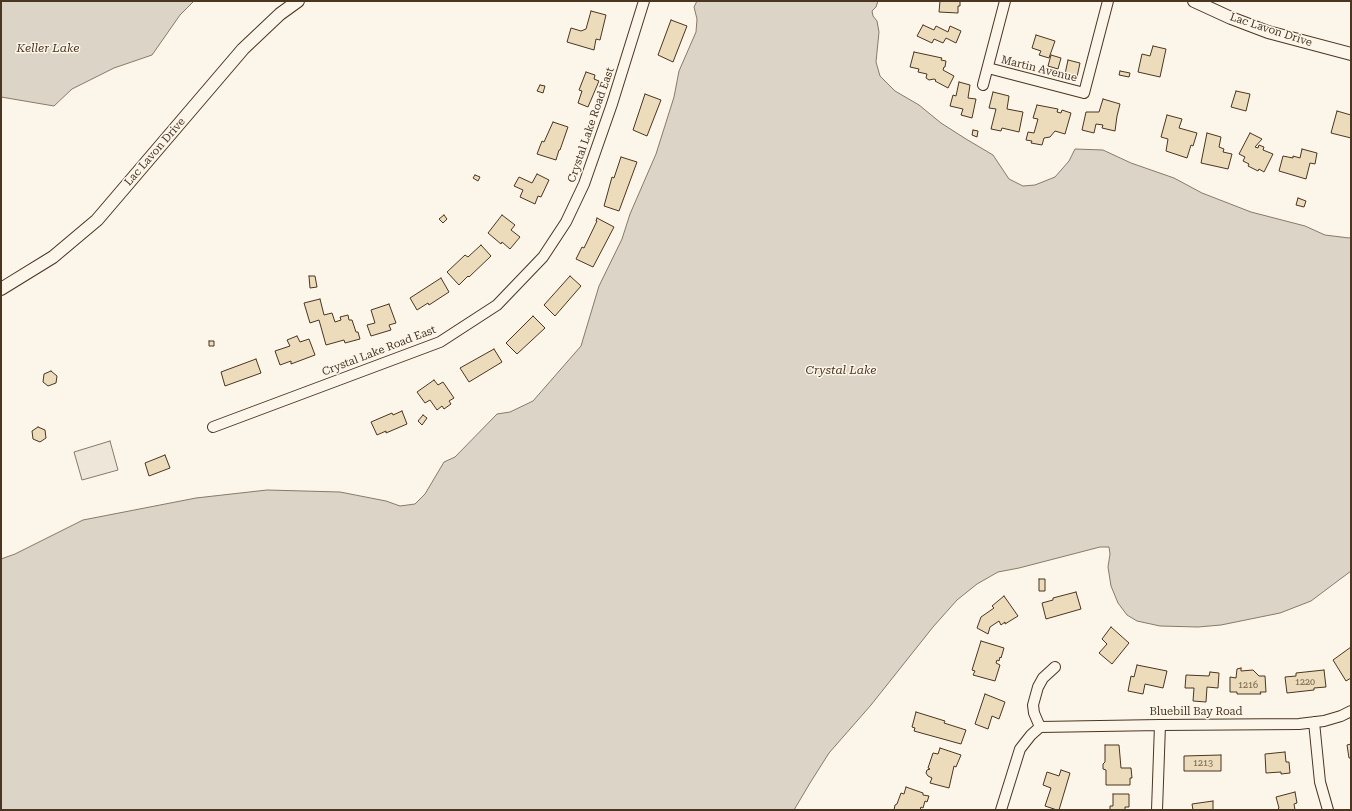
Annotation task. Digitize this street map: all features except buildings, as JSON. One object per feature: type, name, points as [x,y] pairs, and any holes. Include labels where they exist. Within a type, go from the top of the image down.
[{"type":"street","name":"Lac Lavon Drive","points":[[1,289],[53,257],[97,220],[243,49],[280,14],[298,1]]},
{"type":"street","name":"Crystal Lake Road East","points":[[213,427],[440,342],[497,305],[543,256],[566,222],[584,184],[610,111],[644,1]]},
{"type":"street","points":[[984,85],[1005,1]]},
{"type":"street","name":"Martin Avenue","points":[[988,68],[1084,93],[1108,1]]},
{"type":"street","name":"Lac Lavon Drive","points":[[1194,1],[1231,18],[1268,32],[1351,54]]},
{"type":"street","points":[[1001,810],[1020,749],[1031,735],[1040,727],[1034,713],[1033,705],[1038,687],[1043,678],[1055,668]]},
{"type":"street","name":"Bluebill Bay Road","points":[[1040,727],[1160,724],[1299,724],[1332,719],[1351,711]]},
{"type":"street","points":[[1314,722],[1320,782],[1328,810]]},
{"type":"street","points":[[1157,810],[1160,724]]},
{"type":"shaded area","points":[[110,441],[118,470],[82,480],[74,452]]},
{"type":"water","name":"Keller Lake","points":[[1,1],[194,1],[180,15],[152,55],[114,68],[72,89],[54,106],[1,97]]},
{"type":"water","name":"Crystal Lake","points":[[697,1],[878,1],[876,7],[872,11],[873,16],[877,21],[879,32],[876,62],[880,76],[895,91],[919,105],[941,123],[993,155],[1009,179],[1023,186],[1035,185],[1055,177],[1069,161],[1075,149],[1103,150],[1131,163],[1174,178],[1202,193],[1251,212],[1305,226],[1325,235],[1351,237],[1351,571],[1311,601],[1280,613],[1221,625],[1198,627],[1160,626],[1137,621],[1127,615],[1118,603],[1111,586],[1108,567],[1110,554],[1109,547],[1100,547],[998,572],[977,584],[957,600],[933,627],[871,705],[829,753],[794,810],[1,810],[1,559],[15,554],[83,520],[196,498],[267,490],[340,492],[386,501],[400,506],[415,504],[425,494],[444,462],[455,457],[497,414],[510,412],[533,401],[581,346],[599,286],[622,239],[630,214],[656,154],[674,97],[679,71],[696,32],[697,19],[694,7]]}]
